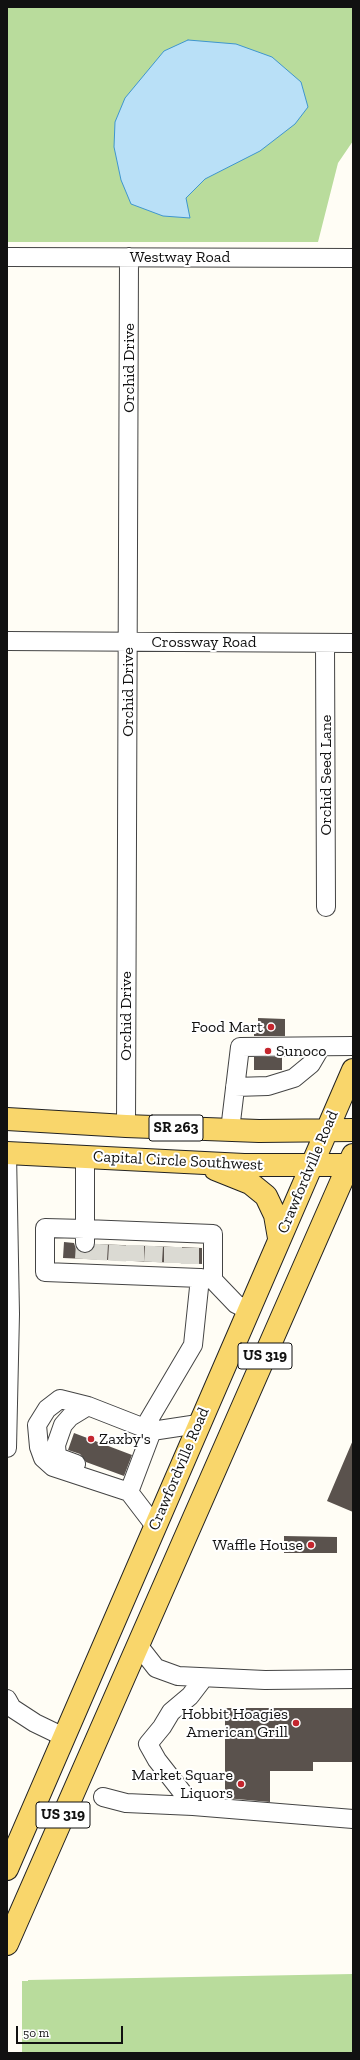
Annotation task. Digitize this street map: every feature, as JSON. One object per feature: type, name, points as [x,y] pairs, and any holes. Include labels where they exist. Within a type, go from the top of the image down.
[{"type":"main road","name":"Crawfordville Road","points":[[7,1869],[198,1424],[280,1238],[325,1130],[353,1070]]},
{"type":"main road","name":"Capital Circle Southwest","points":[[7,1119],[230,1130],[353,1130]]},
{"type":"main road","name":"Capital Circle Southwest","points":[[7,1153],[278,1166],[310,1166],[352,1162]]},
{"type":"main road","points":[[197,1162],[250,1183],[261,1191],[273,1208],[280,1238]]},
{"type":"main road","name":"Crawfordville Road","points":[[7,1944],[100,1730],[352,1162]]},
{"type":"main road","points":[[60,1745],[80,1735],[100,1730],[96,1704],[94,1666]]},
{"type":"street","name":"Westway Road","points":[[7,257],[353,258]]},
{"type":"street","name":"Orchid Drive","points":[[126,1126],[129,257]]},
{"type":"street","name":"Crossway Road","points":[[7,641],[353,643]]},
{"type":"street","name":"Orchid Seed Lane","points":[[325,643],[326,907]]},
{"type":"street","points":[[230,1130],[240,1047],[353,1046]]},
{"type":"street","points":[[235,1087],[268,1086],[294,1078],[312,1064],[320,1047]]},
{"type":"street","points":[[7,1153],[10,1314],[7,1448]]},
{"type":"street","points":[[86,1157],[91,1251]]},
{"type":"street","points":[[91,1251],[153,1254],[187,1260],[236,1304],[248,1310]]},
{"type":"street","points":[[91,1251],[153,1254],[187,1260]]},
{"type":"street","points":[[130,1489],[148,1430],[193,1345],[187,1260]]},
{"type":"street","points":[[130,1489],[53,1467],[43,1458],[36,1435],[37,1425],[47,1409],[60,1399],[88,1406],[148,1430],[198,1424]]},
{"type":"street","points":[[88,1406],[70,1417],[63,1425],[56,1444],[57,1457],[130,1489],[155,1526]]},
{"type":"street","points":[[138,1645],[156,1668],[178,1676],[264,1680],[353,1679]]},
{"type":"street","points":[[193,1806],[157,1760],[148,1744],[162,1728],[171,1712],[190,1696],[203,1678]]},
{"type":"street","points":[[7,1699],[12,1708],[35,1723],[60,1745]]},
{"type":"street","points":[[103,1798],[126,1803],[193,1806],[353,1819]]},
{"type":"green space","points":[[7,7],[353,7],[353,141],[338,163],[318,242],[7,242]]},
{"type":"green space","points":[[353,1974],[353,2053],[22,2053],[22,1981]]},
{"type":"water","points":[[188,40],[236,44],[272,57],[301,82],[308,107],[295,124],[260,151],[205,179],[186,198],[190,218],[163,216],[131,204],[121,180],[114,147],[115,122],[125,98],[164,51]]},
{"type":"building","name":"Food Mart","points":[[258,1018],[285,1019],[285,1036],[254,1036],[254,1032],[258,1033]]},
{"type":"building","points":[[254,1057],[282,1057],[282,1070],[254,1070]]},
{"type":"building","points":[[64,1242],[74,1243],[76,1249],[85,1253],[91,1252],[95,1244],[202,1248],[202,1264],[63,1258]]},
{"type":"building","points":[[74,1433],[132,1455],[124,1476],[86,1462],[80,1454],[68,1450]]},
{"type":"building","points":[[353,1440],[353,1512],[327,1501]]},
{"type":"building","name":"Waffle House","points":[[284,1536],[337,1537],[337,1553],[284,1553]]},
{"type":"building","points":[[225,1708],[353,1708],[353,1762],[313,1762],[313,1771],[270,1771],[270,1802],[225,1798]]},
{"type":"tunnel","points":[[84,1259],[85,1243]]},
{"type":"tunnel","points":[[98,1260],[99,1244]]},
{"type":"tunnel","points":[[117,1261],[118,1245]]},
{"type":"tunnel","points":[[135,1245],[135,1261]]},
{"type":"tunnel","points":[[153,1262],[154,1246]]},
{"type":"tunnel","points":[[173,1247],[173,1263]]},
{"type":"tunnel","points":[[190,1248],[190,1264]]},
{"type":"place","name":"Food Mart","points":[[271,1027]]},
{"type":"place","name":"Sunoco","points":[[268,1051]]},
{"type":"place","name":"Zaxby's","points":[[91,1439]]},
{"type":"place","name":"Waffle House","points":[[311,1545]]},
{"type":"place","name":"Hobbit Hoagies American Grill","points":[[296,1723]]},
{"type":"place","name":"Market Square Liquors","points":[[241,1784]]}]
